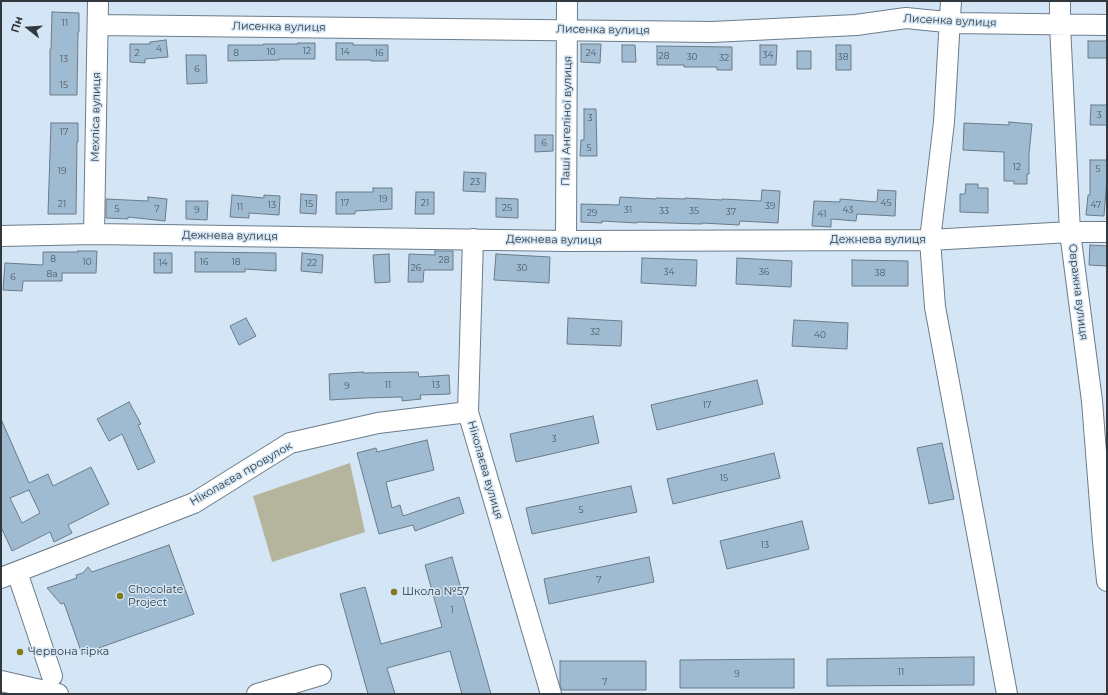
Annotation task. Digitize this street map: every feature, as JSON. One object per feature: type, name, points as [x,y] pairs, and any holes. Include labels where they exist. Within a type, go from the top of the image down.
[{"type":"street","name":"Мехліса вулиця","points":[[94,234],[98,1]]},
{"type":"street","name":"Паші Ангеліної вулиця","points":[[566,241],[567,1]]},
{"type":"street","points":[[951,1],[944,122],[930,240],[935,307],[1007,694]]},
{"type":"street","name":"Овражна вулиця","points":[[1060,1],[1070,232],[1099,401],[1107,582]]},
{"type":"street","name":"Лисенка вулиця","points":[[98,25],[712,32],[856,25],[906,18],[950,22],[1107,25]]},
{"type":"street","name":"Дежнева вулиця","points":[[1,236],[94,234],[566,241],[930,240],[1070,232],[1107,232]]},
{"type":"street","name":"Ніколаєва вулиця","points":[[473,239],[468,412],[551,694]]},
{"type":"street","name":"Ніколаєва провулок","points":[[9,575],[194,503],[290,443],[378,423],[468,412]]},
{"type":"street","points":[[1,681],[55,685],[9,575]]},
{"type":"street","points":[[257,694],[321,675]]},
{"type":"green space","points":[[350,463],[365,532],[272,562],[253,496]]},
{"type":"building","points":[[52,12],[79,13],[77,95],[50,95]]},
{"type":"building","points":[[166,40],[168,57],[145,59],[145,63],[130,62],[130,44],[150,44],[150,42]]},
{"type":"building","points":[[1088,41],[1107,41],[1107,58],[1088,58]]},
{"type":"building","points":[[315,43],[315,59],[228,61],[228,45]]},
{"type":"building","points":[[336,43],[353,43],[353,45],[388,45],[388,61],[336,60]]},
{"type":"building","points":[[581,44],[601,44],[600,63],[581,62]]},
{"type":"building","points":[[622,45],[635,45],[636,62],[622,62]]},
{"type":"building","points":[[760,45],[777,45],[776,65],[760,65]]},
{"type":"building","points":[[836,45],[851,45],[851,70],[836,70]]},
{"type":"building","points":[[657,46],[732,47],[732,70],[717,70],[717,67],[657,65]]},
{"type":"building","points":[[797,51],[811,51],[811,69],[797,69]]},
{"type":"building","points":[[186,55],[206,55],[207,83],[187,84]]},
{"type":"building","points":[[1091,105],[1107,105],[1107,125],[1090,125]]},
{"type":"building","points":[[584,109],[596,109],[597,156],[580,156],[581,140],[584,140]]},
{"type":"building","points":[[1009,122],[1032,124],[1027,184],[1014,184],[1014,181],[1004,181],[1004,152],[963,150],[964,123],[1009,125]]},
{"type":"building","points":[[51,123],[78,123],[76,214],[48,214]]},
{"type":"building","points":[[535,135],[553,135],[553,151],[535,152]]},
{"type":"building","points":[[1090,160],[1107,160],[1104,216],[1086,215],[1088,195],[1090,195]]},
{"type":"building","points":[[464,172],[486,173],[485,192],[463,191]]},
{"type":"building","points":[[966,184],[978,184],[978,188],[988,188],[988,213],[960,212],[960,194],[965,194]]},
{"type":"building","points":[[373,188],[392,188],[392,209],[355,211],[355,214],[336,214],[336,192],[373,192]]},
{"type":"building","points":[[762,190],[780,191],[778,223],[740,221],[739,225],[602,221],[602,223],[581,222],[581,204],[619,205],[620,197],[761,201]]},
{"type":"building","points":[[878,190],[896,191],[895,216],[857,214],[856,221],[831,219],[831,227],[812,226],[814,201],[840,202],[840,199],[877,202]]},
{"type":"building","points":[[416,192],[434,192],[434,214],[415,214]]},
{"type":"building","points":[[301,194],[317,195],[316,214],[300,213]]},
{"type":"building","points":[[232,195],[264,198],[264,195],[280,196],[279,215],[249,213],[249,218],[230,217]]},
{"type":"building","points":[[148,197],[167,199],[165,221],[128,217],[128,219],[106,218],[106,199],[148,201]]},
{"type":"building","points":[[496,198],[518,199],[518,218],[496,217]]},
{"type":"building","points":[[186,201],[208,201],[207,220],[186,219]]},
{"type":"building","points":[[1090,245],[1107,246],[1107,266],[1089,265]]},
{"type":"building","points":[[97,251],[96,273],[62,273],[62,281],[23,281],[22,291],[3,290],[5,263],[43,265],[43,252]]},
{"type":"building","points":[[435,251],[453,251],[453,270],[424,270],[423,282],[408,282],[409,254],[435,255]]},
{"type":"building","points":[[195,252],[276,253],[276,271],[245,269],[245,272],[195,272]]},
{"type":"building","points":[[154,253],[172,253],[172,273],[154,273]]},
{"type":"building","points":[[302,253],[323,255],[322,273],[301,271]]},
{"type":"building","points":[[389,254],[390,282],[375,283],[373,255]]},
{"type":"building","points":[[496,254],[550,257],[549,283],[494,280]]},
{"type":"building","points":[[642,258],[697,260],[696,286],[641,283]]},
{"type":"building","points":[[737,258],[792,261],[791,287],[736,284]]},
{"type":"building","points":[[852,260],[908,261],[908,286],[852,286]]},
{"type":"building","points":[[246,318],[256,336],[239,345],[230,326]]},
{"type":"building","points":[[568,318],[622,321],[621,346],[567,344]]},
{"type":"building","points":[[794,320],[848,323],[847,349],[792,346]]},
{"type":"building","points":[[363,372],[418,372],[419,377],[449,375],[450,394],[420,395],[421,399],[402,401],[402,397],[330,400],[329,374]]},
{"type":"building","points":[[757,380],[763,404],[657,430],[651,405]]},
{"type":"building","points":[[129,402],[141,424],[138,425],[155,462],[138,470],[122,434],[109,441],[97,419]]},
{"type":"building","points":[[593,416],[599,443],[516,462],[510,434]]},
{"type":"building","points":[[1,419],[29,483],[48,474],[53,486],[91,467],[109,504],[68,525],[72,533],[54,542],[50,532],[12,551],[1,527]],"holes":[[[29,490],[40,513],[22,523],[10,498]]]},
{"type":"building","points":[[427,440],[434,470],[386,482],[392,508],[400,505],[403,516],[459,497],[464,513],[415,531],[413,525],[379,534],[357,453],[376,448],[377,452]]},
{"type":"building","points":[[942,443],[954,499],[929,504],[917,448]]},
{"type":"building","points":[[774,453],[780,478],[673,504],[667,479]]},
{"type":"building","points":[[631,486],[637,512],[532,534],[526,508]]},
{"type":"building","points":[[802,521],[809,549],[727,569],[720,541]]},
{"type":"building","name":"Chocolate Project","points":[[169,545],[194,614],[82,654],[64,603],[61,604],[47,588],[77,578],[76,575],[83,573],[88,567],[92,572]]},
{"type":"building","points":[[452,557],[491,694],[462,694],[450,651],[387,668],[395,694],[368,694],[340,594],[365,587],[381,644],[442,627],[425,565]]},
{"type":"building","points":[[649,557],[654,582],[549,604],[544,579]]},
{"type":"building","points":[[974,657],[974,685],[827,686],[827,659]]},
{"type":"building","points":[[794,659],[794,688],[680,688],[680,660]]},
{"type":"building","points":[[560,661],[646,661],[646,690],[562,690],[560,685]]},
{"type":"place","name":"Школа №57","points":[[394,592]]},
{"type":"place","name":"Chocolate Project","points":[[120,596]]},
{"type":"place","name":"Червона гірка","points":[[20,652]]}]
